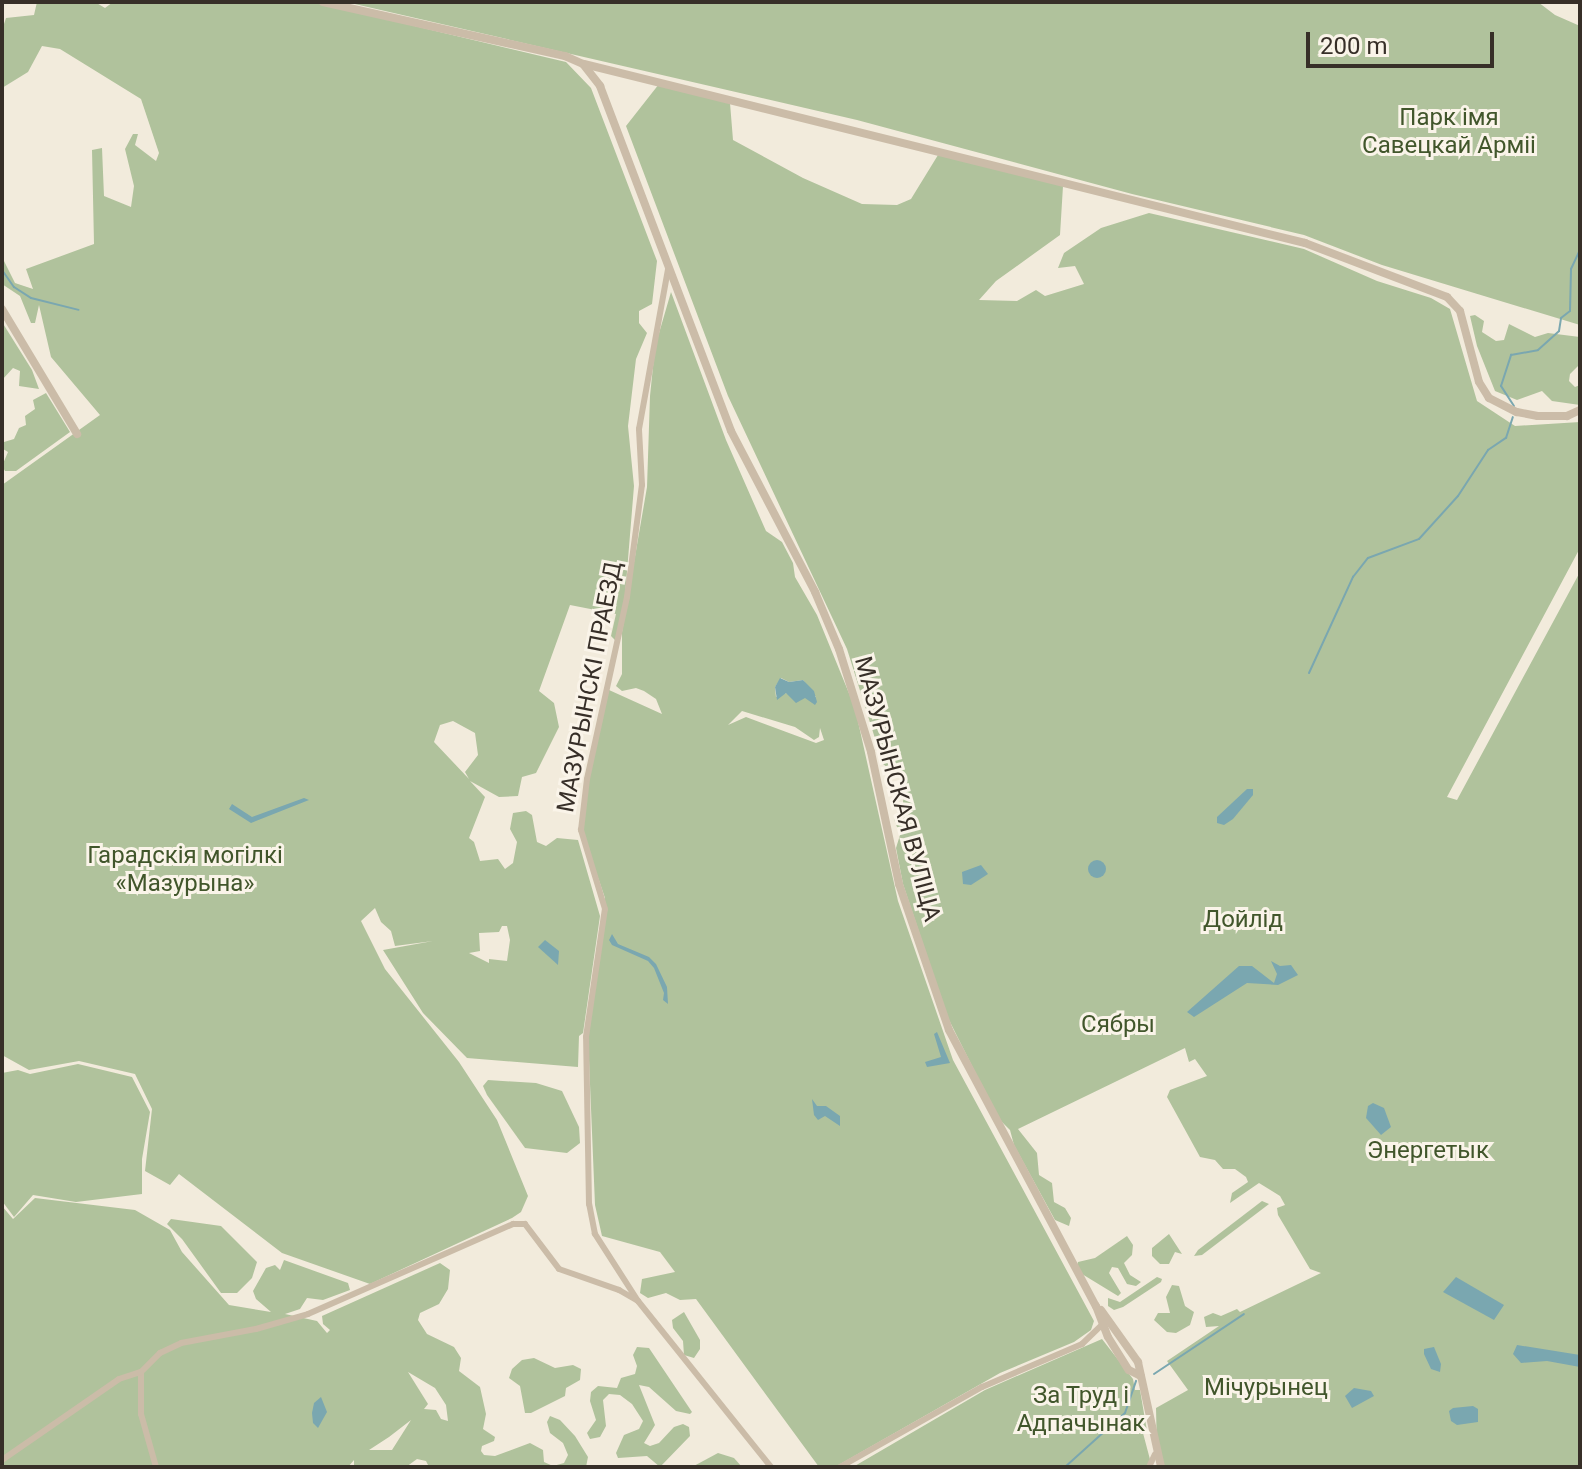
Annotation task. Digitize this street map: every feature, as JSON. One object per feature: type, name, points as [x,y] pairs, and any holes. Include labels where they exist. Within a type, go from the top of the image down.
[{"type":"street","points":[[323,2],[565,56],[614,72],[1305,243],[1447,297],[1460,311],[1479,382],[1489,398],[1517,412],[1538,416],[1567,416],[1580,410]]},
{"type":"street","name":"МАЗУРЫНСКАЯ ВУЛІЦА","points":[[583,64],[600,86],[742,457],[804,569],[839,649],[871,752],[899,884],[949,1030],[1129,1370],[1141,1376],[1155,1454]]},
{"type":"street","points":[[600,86],[614,72]]},
{"type":"street","name":"МАЗУРЫНСКІ ПРАЕЗД","points":[[668,270],[641,416],[642,485],[627,597],[587,779],[581,830],[605,909],[586,1037],[589,1204],[595,1234],[638,1301],[771,1467]]},
{"type":"street","points":[[2,309],[77,434]]},
{"type":"street","points":[[2,1460],[119,1379],[141,1372],[160,1353],[181,1343],[256,1329],[308,1314],[513,1224],[525,1224],[559,1269],[619,1290],[638,1301]]},
{"type":"street","points":[[840,1467],[982,1387],[1082,1344],[1106,1323]]},
{"type":"street","points":[[141,1372],[141,1414],[156,1467]]},
{"type":"street","points":[[1149,1467],[1155,1454]]},
{"type":"street","points":[[1155,1454],[1161,1467]]},
{"type":"green space","name":"Гарадскія могілкі «Мазурына»","points":[[37,2],[95,2],[105,8],[113,2],[314,2],[566,62],[591,88],[657,261],[652,304],[639,311],[639,323],[647,333],[636,359],[628,426],[634,486],[625,596],[616,641],[611,636],[616,614],[570,605],[539,691],[554,703],[559,727],[536,773],[522,777],[518,796],[499,797],[470,781],[485,797],[469,838],[474,842],[480,861],[498,859],[505,869],[513,863],[517,842],[510,829],[513,813],[526,811],[532,815],[537,842],[546,846],[557,838],[578,840],[600,916],[583,1033],[579,1036],[578,1067],[467,1058],[423,1013],[383,950],[433,941],[395,946],[391,931],[381,922],[375,908],[361,921],[385,969],[459,1062],[497,1120],[528,1196],[521,1212],[512,1218],[370,1284],[282,1253],[179,1174],[170,1185],[145,1171],[152,1109],[135,1074],[79,1061],[29,1070],[2,1055],[2,485],[100,415],[51,357],[39,305],[35,323],[31,323],[20,296],[2,284],[2,257],[15,283],[33,289],[26,269],[94,244],[92,150],[102,148],[104,196],[131,207],[134,186],[125,149],[133,134],[138,134],[135,145],[156,161],[159,153],[141,99],[60,49],[42,46],[28,72],[2,88],[2,30],[6,18],[34,15]],"holes":[[[453,721],[475,733],[478,755],[465,772],[469,779],[434,742],[440,725]],[[502,926],[507,926],[510,940],[507,961],[489,959],[489,963],[469,953],[480,951],[479,933],[499,932]]]},
{"type":"green space","name":"Парк імя Савецкай Арміі","points":[[346,2],[1538,2],[1555,15],[1580,26],[1580,325],[1382,265],[1304,235],[1132,194],[857,120]]},
{"type":"green space","points":[[659,84],[730,103],[733,140],[803,178],[862,204],[897,205],[911,199],[938,155],[1063,186],[1060,235],[996,281],[979,300],[1017,301],[1036,290],[1045,296],[1084,284],[1075,266],[1058,268],[1064,253],[1101,228],[1149,213],[1304,249],[1377,281],[1431,298],[1450,309],[1477,401],[1515,426],[1580,422],[1580,548],[1447,797],[1457,800],[1580,572],[1580,1467],[1165,1467],[1157,1453],[1156,1408],[1188,1390],[1167,1361],[1219,1326],[1206,1327],[1204,1317],[1213,1313],[1221,1316],[1237,1309],[1240,1312],[1321,1273],[1310,1269],[1278,1215],[1277,1208],[1285,1205],[1280,1196],[1259,1183],[1230,1203],[1232,1193],[1248,1182],[1246,1177],[1235,1169],[1223,1169],[1215,1160],[1200,1157],[1167,1097],[1170,1090],[1207,1076],[1195,1059],[1189,1062],[1185,1048],[1018,1129],[1037,1153],[1039,1175],[1052,1183],[1054,1202],[1065,1208],[1071,1218],[1069,1226],[1055,1220],[1014,1145],[1010,1130],[998,1118],[947,1016],[903,884],[896,848],[900,835],[894,819],[903,802],[905,781],[883,764],[847,649],[728,396],[626,126]]},
{"type":"green space","points":[[671,292],[726,440],[766,531],[782,542],[793,563],[795,577],[817,615],[855,708],[898,901],[953,1060],[1094,1321],[1091,1330],[1074,1342],[1000,1373],[835,1467],[819,1467],[696,1299],[680,1300],[666,1293],[648,1298],[640,1293],[642,1279],[675,1272],[660,1252],[602,1236],[595,1205],[588,1036],[605,898],[582,831],[588,779],[609,690],[662,714],[656,699],[644,691],[636,688],[622,691],[616,686],[622,674],[622,632],[647,487],[655,347]],"holes":[[[781,678],[789,682],[803,680],[816,697],[786,693],[776,697],[775,687]],[[742,711],[795,727],[814,740],[819,737],[820,728],[824,740],[816,743],[746,717],[728,725]]]},
{"type":"green space","points":[[1475,315],[1484,321],[1482,332],[1496,341],[1504,340],[1509,324],[1535,337],[1548,333],[1580,337],[1580,364],[1570,374],[1569,381],[1575,387],[1580,385],[1580,405],[1552,401],[1542,391],[1517,400],[1495,391],[1477,346],[1470,316]]},
{"type":"green space","points":[[2,322],[32,370],[39,389],[19,386],[20,371],[13,368],[2,380]]},
{"type":"green space","points":[[46,393],[70,432],[16,471],[5,471],[2,466],[8,452],[3,449],[4,442],[14,439],[19,428],[26,425],[25,416],[35,409],[33,400]]},
{"type":"green space","points":[[78,1064],[132,1077],[150,1112],[142,1159],[142,1194],[76,1202],[33,1195],[14,1217],[2,1201],[2,1073],[18,1070],[30,1074]]},
{"type":"green space","points":[[488,1080],[536,1083],[562,1091],[579,1127],[580,1143],[567,1153],[525,1148],[487,1095],[483,1086]]},
{"type":"green space","points":[[35,1198],[135,1210],[170,1230],[182,1252],[229,1305],[271,1312],[256,1299],[253,1291],[266,1268],[275,1265],[280,1270],[284,1260],[348,1283],[350,1290],[323,1300],[307,1298],[300,1309],[285,1314],[317,1321],[327,1333],[330,1330],[323,1324],[322,1316],[440,1263],[450,1270],[448,1289],[439,1304],[420,1313],[418,1320],[427,1334],[454,1347],[461,1358],[459,1371],[480,1387],[486,1414],[483,1429],[495,1437],[494,1441],[482,1446],[481,1451],[484,1455],[495,1456],[530,1443],[543,1450],[544,1462],[553,1466],[564,1463],[568,1455],[563,1443],[550,1433],[547,1422],[550,1416],[560,1420],[575,1436],[588,1457],[586,1467],[429,1467],[426,1461],[417,1459],[406,1467],[354,1467],[354,1460],[348,1467],[2,1467],[2,1206],[13,1219]],"holes":[[[408,1372],[435,1388],[446,1405],[448,1421],[441,1419],[436,1410],[424,1409],[428,1404]],[[411,1420],[392,1450],[369,1450],[389,1437]]]},
{"type":"green space","points":[[1262,1201],[1269,1204],[1202,1255],[1194,1256],[1198,1250]]},
{"type":"green space","points":[[171,1219],[221,1226],[257,1262],[252,1278],[237,1293],[221,1293],[182,1239],[167,1224]]},
{"type":"green space","points":[[1169,1234],[1182,1254],[1175,1252],[1169,1264],[1160,1264],[1152,1256],[1152,1248]]},
{"type":"green space","points":[[1127,1236],[1133,1245],[1132,1255],[1124,1263],[1130,1275],[1141,1282],[1136,1286],[1127,1284],[1118,1268],[1112,1267],[1109,1273],[1121,1293],[1118,1296],[1082,1274],[1077,1266],[1078,1262],[1095,1258]]},
{"type":"green space","points":[[1157,1277],[1162,1279],[1161,1282],[1123,1307],[1114,1310],[1108,1306],[1108,1298],[1120,1302]]},
{"type":"green space","points":[[1172,1285],[1179,1286],[1185,1306],[1194,1312],[1190,1325],[1176,1333],[1167,1332],[1154,1320],[1158,1313],[1170,1313],[1166,1297]]},
{"type":"green space","points":[[684,1312],[700,1340],[700,1349],[694,1358],[684,1355],[683,1341],[673,1328],[672,1320]]},
{"type":"green space","name":"За Труд і Адпачынак","points":[[1102,1339],[1133,1379],[1135,1390],[1140,1390],[1147,1431],[1143,1433],[1152,1467],[853,1467],[985,1390]]},
{"type":"green space","points":[[637,1347],[649,1348],[692,1412],[676,1411],[649,1387],[639,1385],[655,1425],[644,1443],[650,1446],[659,1443],[674,1427],[683,1424],[689,1427],[690,1436],[660,1467],[647,1456],[618,1458],[616,1453],[624,1435],[639,1429],[643,1421],[632,1404],[620,1395],[609,1394],[603,1400],[606,1426],[600,1437],[590,1439],[587,1433],[596,1420],[590,1401],[591,1392],[598,1386],[617,1388],[621,1378],[635,1374],[637,1366],[633,1355]]},
{"type":"green space","points":[[534,1358],[555,1368],[573,1365],[581,1369],[580,1380],[566,1388],[565,1396],[525,1413],[520,1386],[509,1378],[512,1369],[522,1360]]},
{"type":"green space","points":[[718,1453],[734,1458],[742,1467],[692,1467]]},
{"type":"water","points":[[780,678],[789,682],[803,680],[814,691],[815,705],[805,698],[796,703],[786,693],[777,700],[775,687]]},
{"type":"water","points":[[1247,789],[1253,789],[1253,795],[1233,819],[1224,825],[1217,823],[1217,817]]},
{"type":"water","points":[[304,798],[309,800],[251,823],[229,809],[232,804],[252,817]]},
{"type":"water","points":[[1093,860],[1101,860],[1106,869],[1104,876],[1093,878],[1088,873],[1088,865]]},
{"type":"water","points":[[981,865],[988,874],[971,885],[963,884],[962,872]]},
{"type":"water","points":[[612,934],[618,944],[649,957],[656,964],[667,987],[668,1004],[663,1000],[664,993],[654,968],[648,961],[612,945],[609,940]]},
{"type":"water","points":[[545,940],[559,951],[558,965],[538,947]]},
{"type":"water","points":[[1271,961],[1280,966],[1291,965],[1298,975],[1278,985],[1247,983],[1194,1017],[1187,1012],[1239,966],[1252,966],[1274,983],[1277,974]]},
{"type":"water","points":[[937,1032],[950,1063],[927,1067],[925,1062],[941,1057],[934,1034]]},
{"type":"water","points":[[812,1099],[817,1106],[826,1106],[840,1116],[840,1126],[825,1116],[818,1120],[814,1115]]},
{"type":"water","points":[[1373,1103],[1384,1108],[1391,1127],[1381,1135],[1366,1118],[1368,1106]]},
{"type":"water","points":[[1456,1277],[1504,1305],[1494,1320],[1443,1292]]},
{"type":"water","points":[[1517,1345],[1580,1355],[1580,1367],[1547,1361],[1521,1363],[1513,1354]]},
{"type":"water","points":[[1434,1347],[1441,1364],[1440,1372],[1431,1369],[1424,1354],[1424,1349]]},
{"type":"water","points":[[1354,1388],[1371,1391],[1374,1396],[1352,1408],[1345,1396]]},
{"type":"water","points":[[321,1397],[327,1412],[318,1428],[313,1423],[312,1413],[314,1403]]},
{"type":"water","points":[[1473,1406],[1478,1409],[1478,1422],[1457,1425],[1451,1421],[1449,1411],[1453,1408]]},
{"type":"waterway","points":[[1514,406],[1501,386],[1511,355],[1538,350],[1559,331],[1561,318],[1570,311],[1571,269],[1580,250]]},
{"type":"waterway","points":[[2,270],[14,287],[31,298],[79,310]]},
{"type":"waterway","points":[[1309,673],[1353,577],[1368,558],[1419,539],[1458,496],[1488,450],[1506,438],[1513,417]]},
{"type":"waterway","points":[[1154,1374],[1244,1314]]},
{"type":"waterway","points":[[1065,1467],[1125,1413],[1136,1381]]},
{"type":"park label","name":"Дойлід","points":[[1243,920]]},
{"type":"park label","name":"Сябры","points":[[1118,1025]]},
{"type":"park label","name":"Энергетык","points":[[1428,1151]]},
{"type":"park label","name":"Мічурынец","points":[[1266,1388]]}]
